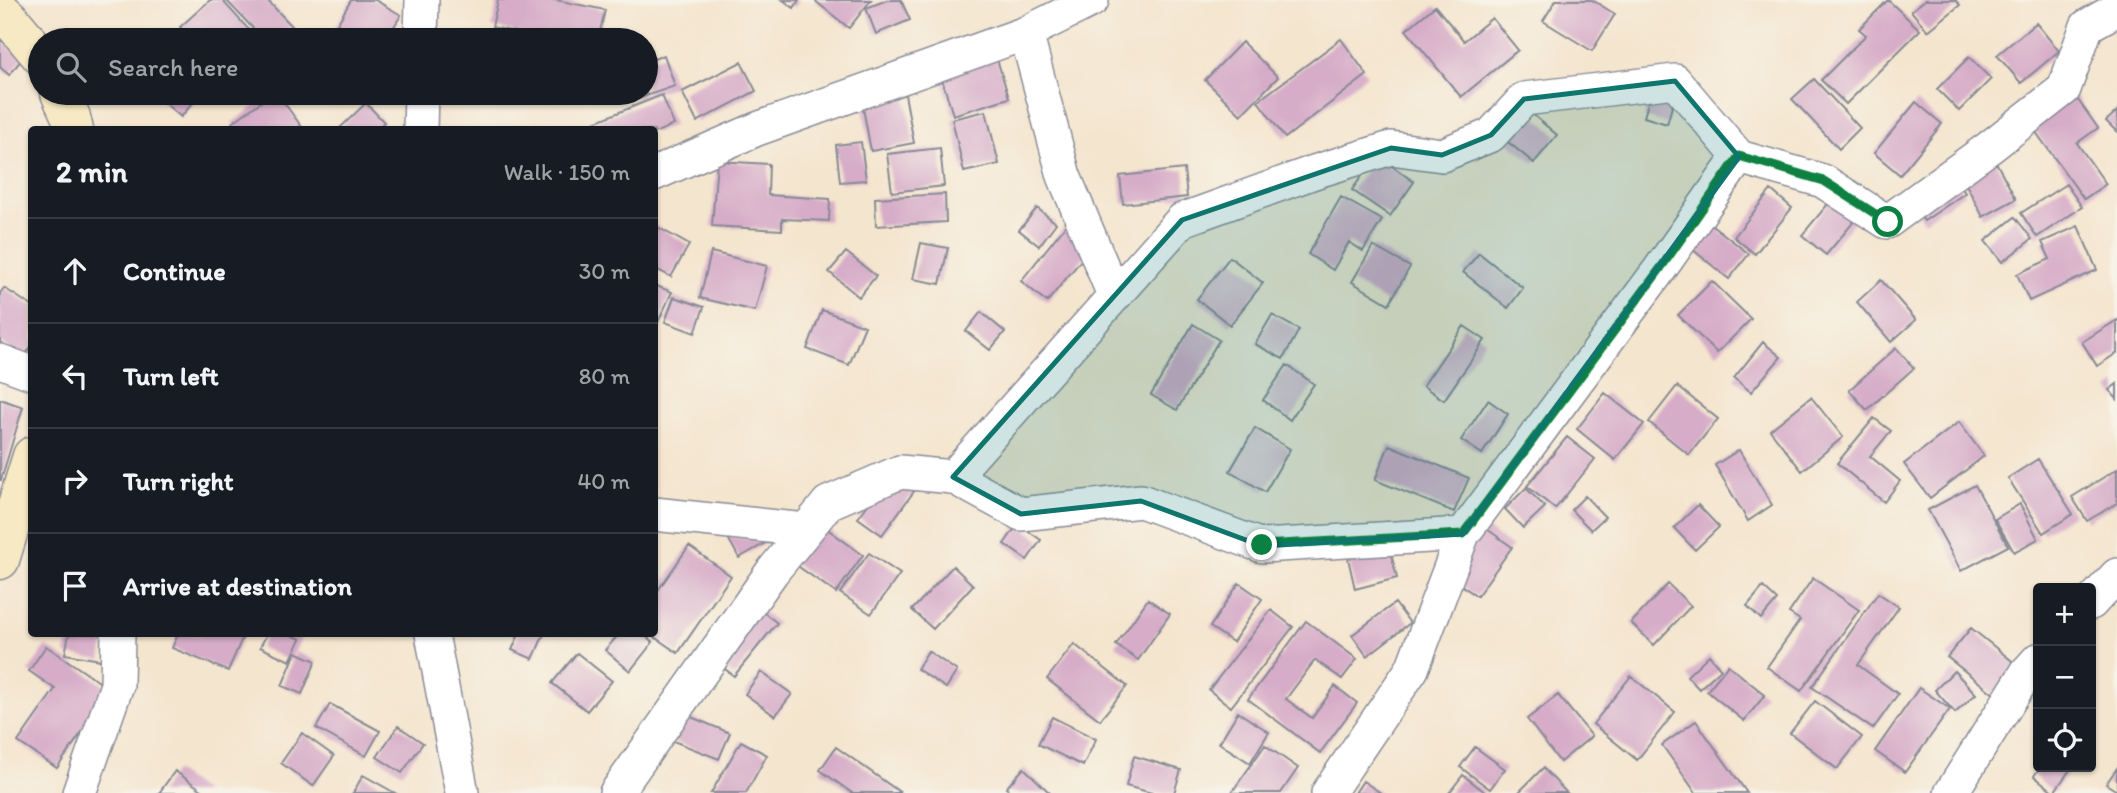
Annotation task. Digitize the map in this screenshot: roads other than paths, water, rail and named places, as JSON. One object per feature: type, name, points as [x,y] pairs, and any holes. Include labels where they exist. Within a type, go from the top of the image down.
[{"type":"main road","points":[[0,10],[28,41]]},
{"type":"main road","points":[[66,105],[73,126]]},
{"type":"main road","points":[[0,561],[28,470]]},
{"type":"street","points":[[421,28],[422,0]]},
{"type":"street","points":[[658,172],[757,129],[1026,33],[1093,0]]},
{"type":"street","points":[[953,477],[1182,220],[1391,148],[1442,155],[1492,135],[1524,99],[1675,81],[1739,156],[1824,181],[1888,222],[2064,89],[2087,26],[2117,9]]},
{"type":"street","points":[[1026,33],[1064,176],[1114,295]]},
{"type":"street","points":[[421,105],[421,126]]},
{"type":"street","points":[[1328,793],[1412,669],[1463,534],[1652,280],[1739,156]]},
{"type":"street","points":[[0,361],[28,372]]},
{"type":"street","points":[[616,793],[772,572],[828,503],[900,472],[953,477],[1021,514],[1141,501],[1262,545],[1463,534]]},
{"type":"street","points":[[658,514],[806,530]]},
{"type":"street","points":[[2096,598],[2117,575]]},
{"type":"street","points":[[79,793],[117,685],[118,637]]},
{"type":"street","points":[[433,637],[463,793]]},
{"type":"street","points":[[1951,793],[2033,665]]}]
